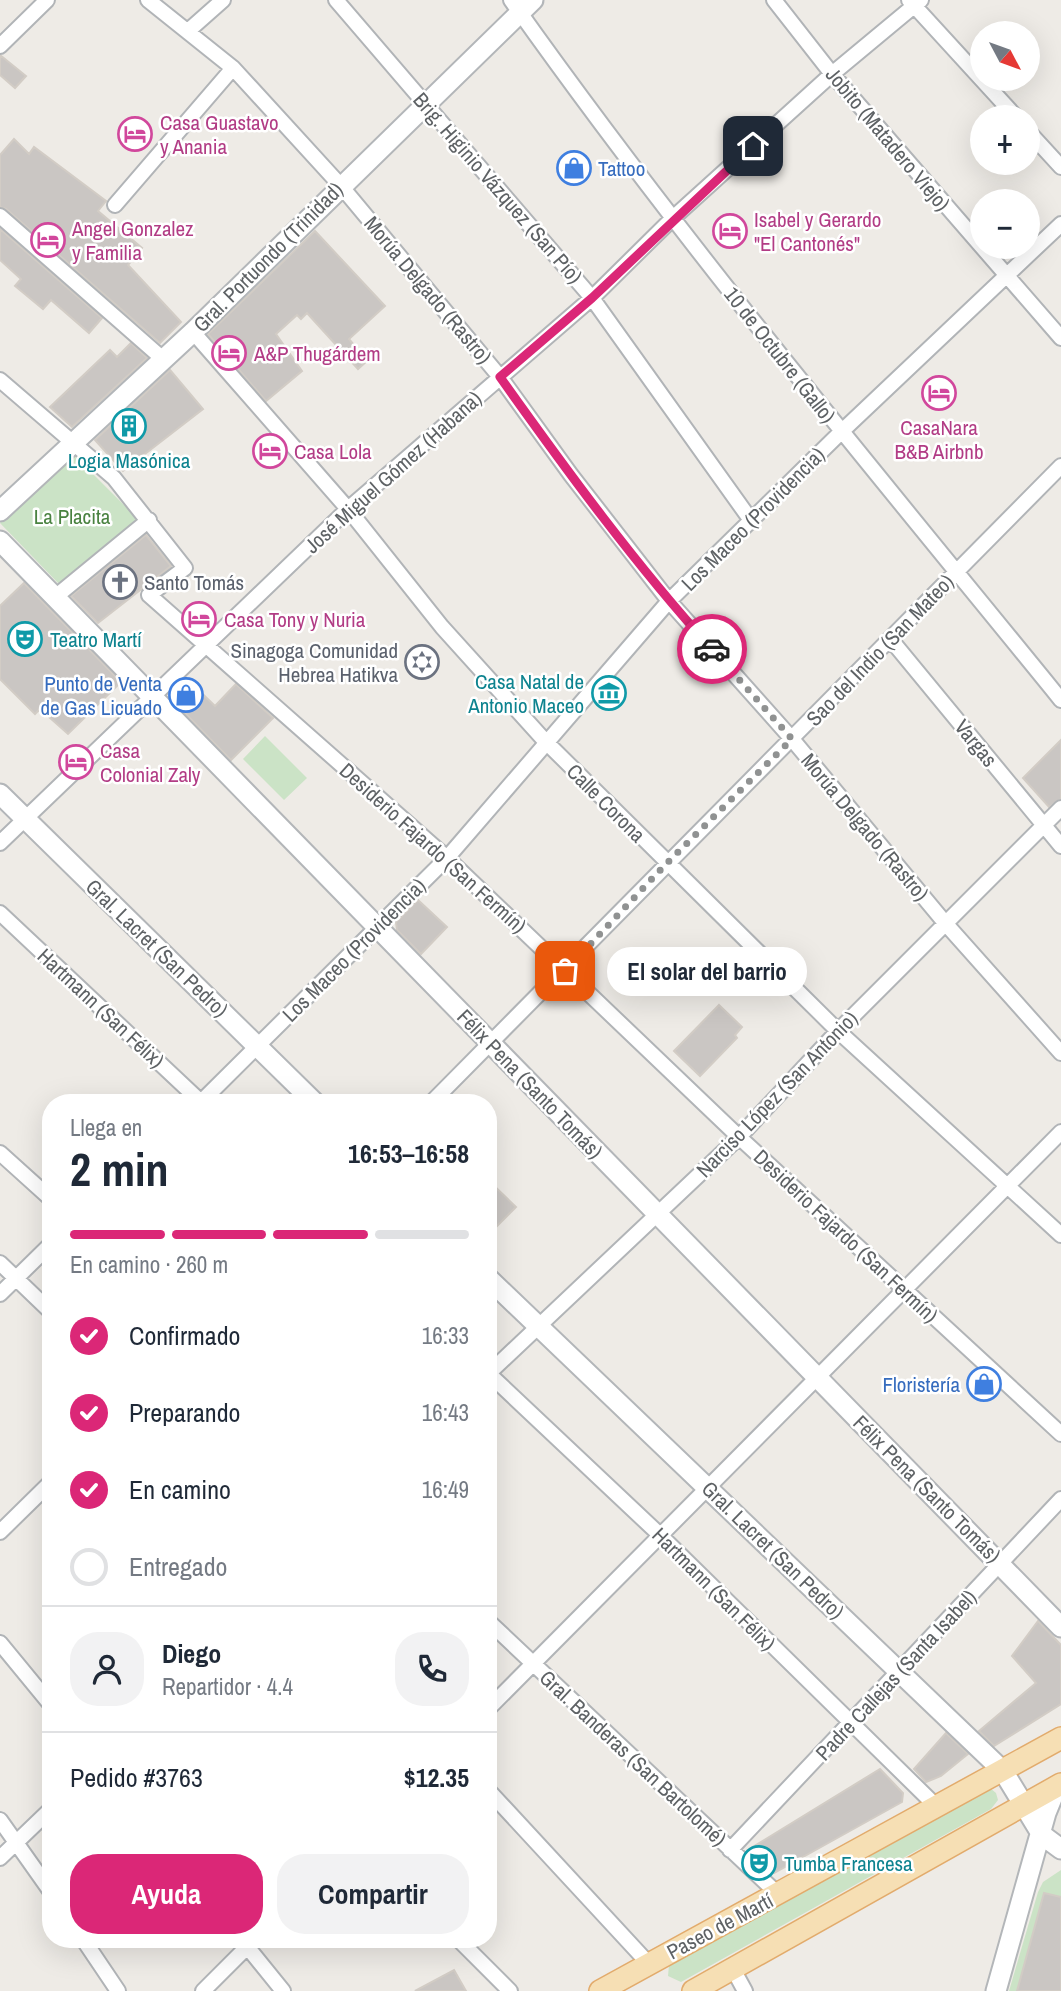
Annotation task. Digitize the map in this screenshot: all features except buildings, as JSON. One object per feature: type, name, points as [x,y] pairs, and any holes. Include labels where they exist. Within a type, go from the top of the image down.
[{"type":"main road","name":"Paseo de Martí","points":[[600,1991],[1061,1738]]},
{"type":"main road","name":"Paseo de Martí","points":[[693,1991],[1060,1783]]},
{"type":"street","points":[[0,46],[47,0]]},
{"type":"street","name":"Morúa Delgado (Rastro)","points":[[148,0],[233,68],[341,186],[500,377],[571,475],[669,601],[792,739],[946,924],[1061,1053]]},
{"type":"street","points":[[188,31],[223,0]]},
{"type":"street","name":"Brig. Higinio Vázquez (San Pío)","points":[[336,0],[592,298],[750,519]]},
{"type":"street","name":"Jobito (Matadero Viejo)","points":[[774,0],[832,74],[1061,338]]},
{"type":"street","points":[[914,2],[1005,105]]},
{"type":"street","name":"José Miguel Gómez (Habana)","points":[[0,843],[348,509],[592,298],[674,218],[914,2]]},
{"type":"street","name":"Gral. Portuondo (Trinidad)","points":[[0,511],[193,332],[425,104],[521,4]]},
{"type":"street","name":"10 de Octubre (Gallo)","points":[[521,4],[674,218],[840,433],[1061,700]]},
{"type":"street","points":[[115,205],[233,68]]},
{"type":"street","points":[[1040,144],[1061,167]]},
{"type":"street","points":[[0,216],[163,359]]},
{"type":"street","name":"Los Maceo (Providencia)","points":[[209,1094],[447,858],[545,741],[669,601],[750,519],[1061,224]]},
{"type":"street","name":"Calle Corona","points":[[193,332],[348,509],[442,627],[545,741],[666,864],[838,1031],[1061,1235]]},
{"type":"street","name":"Desiderio Fajardo (San Fermín)","points":[[0,380],[114,478],[185,568],[149,595],[447,858],[739,1137],[1061,1434]]},
{"type":"street","name":"Sao del Indio (San Mateo)","points":[[440,1094],[565,971],[666,864],[892,641],[1061,466]]},
{"type":"street","points":[[54,598],[149,520]]},
{"type":"street","name":"Félix Pena (Santo Tomás)","points":[[0,541],[376,929],[491,1043],[1061,1627]]},
{"type":"street","name":"Vargas","points":[[892,641],[1061,846]]},
{"type":"street","name":"Gral. Lacret (San Pedro)","points":[[0,794],[306,1094]]},
{"type":"street","name":"Narciso López (San Antonio)","points":[[497,1367],[739,1137],[838,1031],[1061,808]]},
{"type":"street","name":"Hartmann (San Félix)","points":[[0,913],[192,1094]]},
{"type":"street","points":[[497,1700],[906,1292],[1061,1132]]},
{"type":"street","points":[[0,1153],[42,1191]]},
{"type":"street","points":[[0,1294],[42,1253]]},
{"type":"street","points":[[0,1264],[42,1303]]},
{"type":"street","name":"Gral. Lacret (San Pedro)","points":[[497,1287],[1003,1771],[1042,1835]]},
{"type":"street","name":"Hartmann (San Félix)","points":[[497,1382],[661,1536],[937,1807]]},
{"type":"street","points":[[0,1532],[42,1491]]},
{"type":"street","name":"Padre Callejas (Santa Isabel)","points":[[730,1850],[1061,1499]]},
{"type":"street","name":"Gral. Banderas (San Bartolomé)","points":[[497,1630],[779,1895]]},
{"type":"street","points":[[0,1643],[42,1694]]},
{"type":"street","points":[[996,1991],[1046,1813],[1060,1783]]},
{"type":"street","points":[[497,1800],[649,1964]]},
{"type":"street","points":[[0,1858],[42,1818]]},
{"type":"street","points":[[0,1820],[42,1879]]},
{"type":"street","points":[[1042,1835],[1061,1849]]},
{"type":"street","points":[[89,1948],[118,1991]]},
{"type":"street","points":[[203,1991],[242,1948]]},
{"type":"street","points":[[252,1948],[283,1991]]},
{"type":"street","points":[[467,1948],[510,1991]]},
{"type":"street","points":[[733,1969],[745,1991]]},
{"type":"green space","name":"La Placita","points":[[73,454],[138,519],[59,584],[0,523]]},
{"type":"green space","points":[[265,736],[307,778],[284,800],[243,759]]},
{"type":"green space","points":[[990,1788],[996,1793],[998,1800],[991,1809],[681,1982],[668,1976],[669,1965]]},
{"type":"green space","points":[[1061,1870],[1061,1991],[1009,1991],[1038,1892],[1043,1882]]},
{"type":"way so far","points":[[565,971],[666,864],[792,739],[712,649]]},
{"type":"place","name":"Casa Guastavo y Anania","points":[[135,134]]},
{"type":"place","name":"Tattoo","points":[[574,168]]},
{"type":"place","name":"Isabel y Gerardo \"El Cantonés\"","points":[[730,231]]},
{"type":"place","name":"Angel Gonzalez y Familia","points":[[48,240]]},
{"type":"place","name":"A&P Thugárdem","points":[[229,353]]},
{"type":"place","name":"CasaNara B&B Airbnb","points":[[939,393]]},
{"type":"place","name":"Logia Masónica","points":[[129,426]]},
{"type":"place","name":"Casa Lola","points":[[270,451]]},
{"type":"place","name":"Santo Tomás","points":[[120,582]]},
{"type":"place","name":"Casa Tony y Nuria","points":[[199,619]]},
{"type":"place","name":"Teatro Martí","points":[[25,639]]},
{"type":"place","name":"Sinagoga Comunidad Hebrea Hatikva","points":[[422,662]]},
{"type":"place","name":"Casa Natal de Antonio Maceo","points":[[609,693]]},
{"type":"place","name":"Punto de Venta de Gas Licuado","points":[[186,695]]},
{"type":"place","name":"Casa Colonial Zaly","points":[[76,762]]},
{"type":"place","name":"El solar del barrio","points":[[565,971]]},
{"type":"place","name":"Floristería","points":[[984,1384]]},
{"type":"place","name":"Tumba Francesa","points":[[759,1863]]},
{"type":"route","points":[[712,649],[669,601],[571,475],[500,377],[592,298],[753,146]]}]
